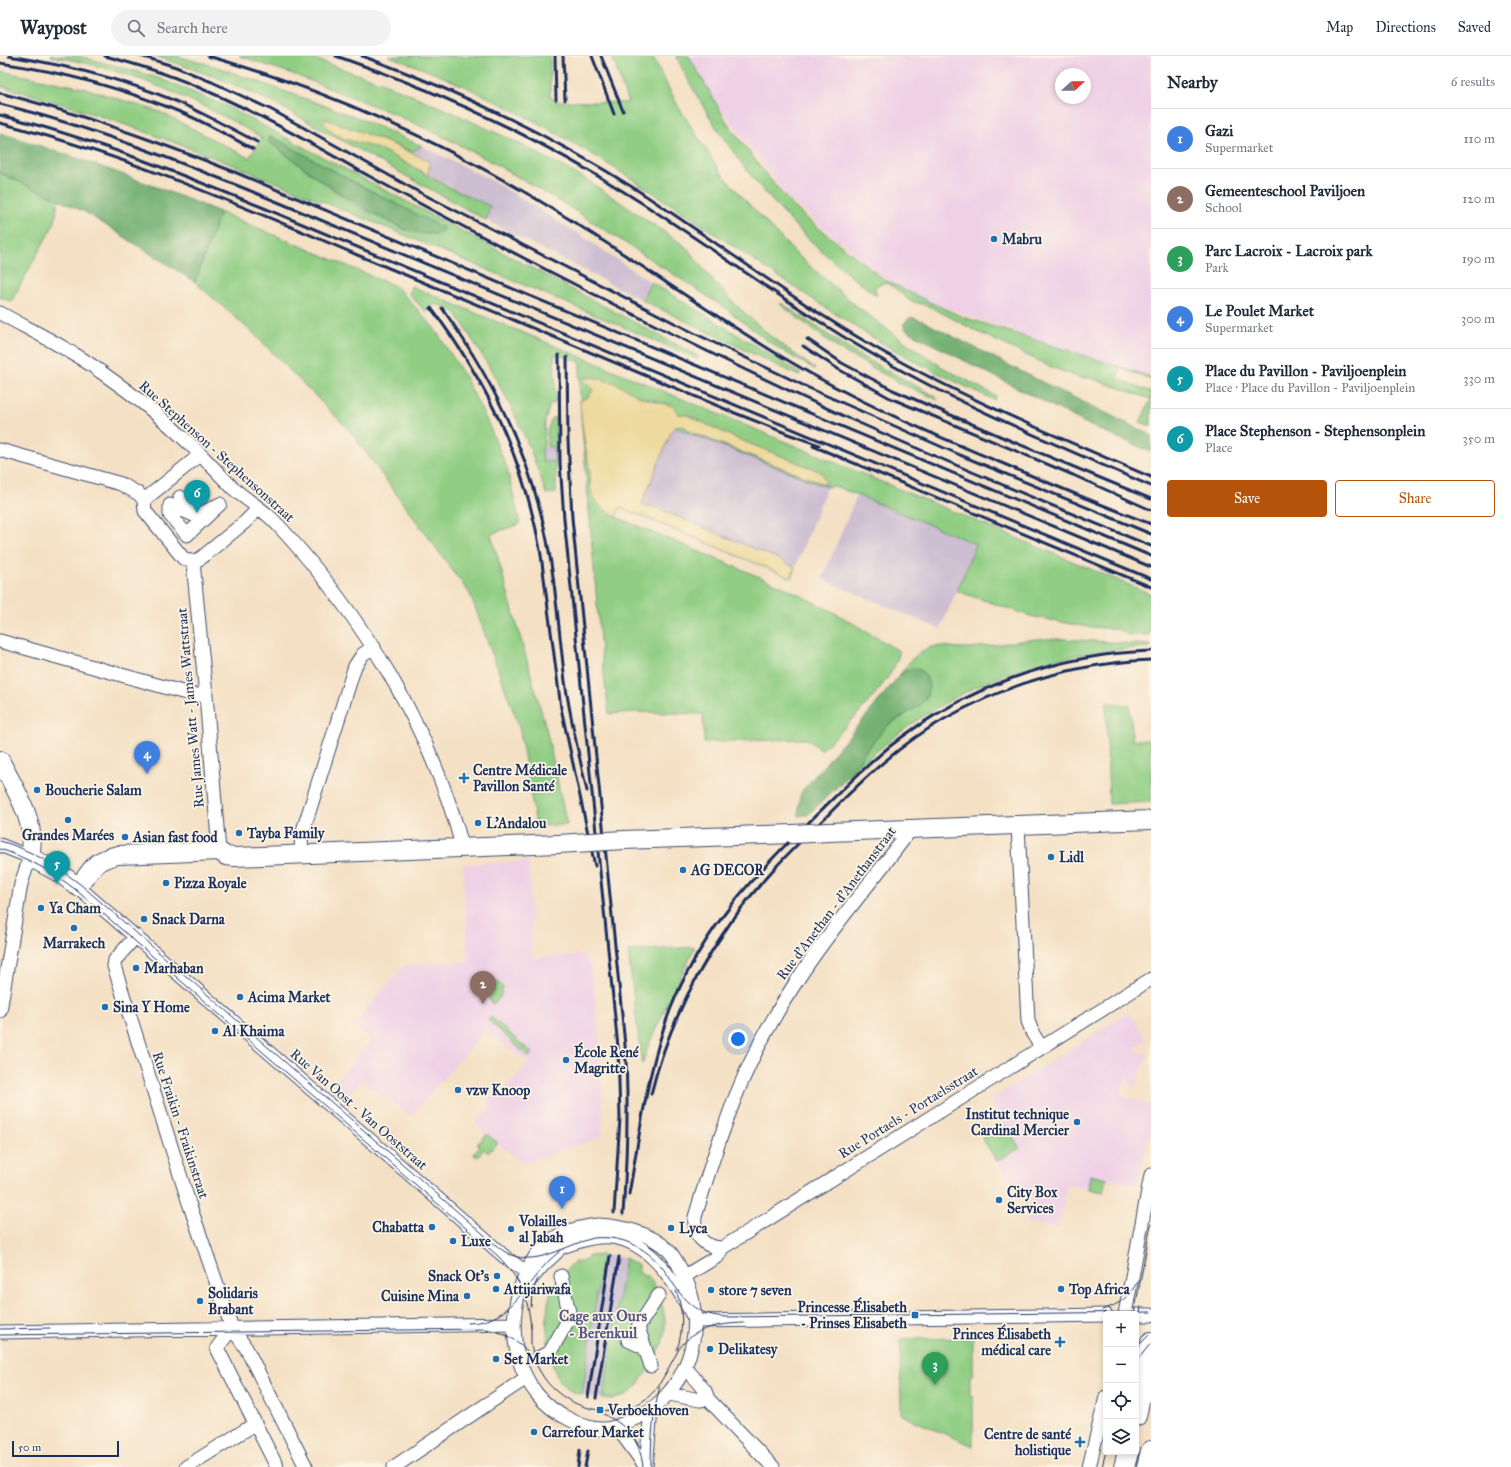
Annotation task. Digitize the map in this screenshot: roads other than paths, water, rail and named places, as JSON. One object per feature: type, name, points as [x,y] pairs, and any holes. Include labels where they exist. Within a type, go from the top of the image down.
[{"type":"main road","points":[[1139,1401],[1151,1342]]},
{"type":"main road","points":[[1147,1467],[1151,1451]]},
{"type":"main road","points":[[1124,1467],[1127,1455]]},
{"type":"street","name":"Rue Stephenson - Stephensonstraat","points":[[0,313],[56,344],[100,371],[147,407],[200,454],[234,489],[277,523],[340,598],[374,647],[406,704],[430,755],[452,810],[463,848]]},
{"type":"street","points":[[0,450],[121,484],[139,494],[144,500],[144,511],[183,558],[193,562],[201,558],[245,522],[259,508]]},
{"type":"street","points":[[144,500],[200,454]]},
{"type":"street","points":[[180,497],[198,519]]},
{"type":"street","points":[[170,505],[198,519],[187,535],[168,517],[170,505]]},
{"type":"street","name":"Rue James Watt - James Wattstraat","points":[[193,562],[219,851]]},
{"type":"street","points":[[0,641],[193,695],[206,695]]},
{"type":"street","points":[[302,855],[301,838],[355,666],[363,654],[374,647]]},
{"type":"street","points":[[0,760],[31,824],[30,857],[21,884],[0,1011]]},
{"type":"street","points":[[1,847],[30,857],[61,874],[78,887],[97,862],[106,857],[118,855],[219,851],[226,856],[235,858],[624,840],[1151,820]]},
{"type":"street","points":[[1018,826],[1028,1020],[1032,1034],[1041,1047]]},
{"type":"street","name":"Rue d'Anethan - d'Anethanstraat","points":[[722,1248],[709,1246],[701,1241],[695,1230],[695,1217],[724,1127],[746,1074],[763,1037],[818,949],[853,903],[888,861],[911,829]]},
{"type":"street","name":"Rue Van Oost - Van Ooststraat","points":[[78,887],[505,1257],[527,1271]]},
{"type":"street","name":"Rue Fraikin - Fraikinstraat","points":[[136,936],[115,960],[114,966],[185,1189],[232,1328]]},
{"type":"street","name":"Rue Portaels - Portaelsstraat","points":[[685,1276],[718,1256],[722,1248],[1151,979]]},
{"type":"street","points":[[1125,1311],[1151,1175]]},
{"type":"street","points":[[587,1226],[622,1227],[644,1235],[668,1250],[685,1276],[692,1296],[695,1321],[692,1343],[685,1368],[663,1401],[633,1420],[615,1427],[604,1429],[589,1428],[566,1418],[553,1410],[537,1395],[526,1378],[517,1352],[514,1324],[517,1297],[527,1271],[534,1259],[545,1245],[572,1230],[587,1226]]},
{"type":"street","points":[[505,1257],[521,1262],[534,1259],[594,1237],[612,1237],[633,1243],[651,1255],[662,1266],[679,1292],[695,1321]]},
{"type":"street","points":[[517,1297],[549,1259],[557,1252],[572,1244]]},
{"type":"street","points":[[538,1358],[550,1352],[561,1333],[574,1317],[566,1298],[561,1276]]},
{"type":"street","points":[[651,1366],[645,1348],[634,1327],[649,1310],[659,1295]]},
{"type":"street","points":[[566,1298],[579,1304]]},
{"type":"street","points":[[633,1313],[649,1310]]},
{"type":"street","points":[[695,1321],[1103,1315]]},
{"type":"street","points":[[1139,1315],[1151,1315]]},
{"type":"street","points":[[0,1332],[514,1324]]},
{"type":"street","points":[[232,1328],[217,1348],[277,1467]]},
{"type":"street","points":[[232,1328],[246,1348],[306,1467]]},
{"type":"street","points":[[561,1333],[575,1331]]},
{"type":"street","points":[[628,1340],[645,1348]]},
{"type":"street","points":[[685,1368],[705,1391],[708,1399],[773,1467]]},
{"type":"street","points":[[394,1467],[526,1378]]},
{"type":"street","points":[[669,1394],[700,1400],[708,1399]]},
{"type":"street","points":[[615,1427],[626,1438],[646,1467],[651,1409]]},
{"type":"street","points":[[1089,1467],[1103,1409]]},
{"type":"street","points":[[186,1467],[256,1424]]},
{"type":"tram line","points":[[0,841],[32,853],[80,884],[497,1246],[509,1254],[521,1258],[533,1258],[545,1256],[594,1238],[626,1241],[653,1257],[679,1292],[690,1304],[706,1313],[726,1317],[1151,1312]]},
{"type":"tram line","points":[[0,849],[40,866],[76,890],[498,1256],[512,1272],[522,1289],[528,1306],[531,1328]]},
{"type":"tram line","points":[[1135,1311],[1151,1224]]},
{"type":"tram line","points":[[468,1323],[484,1321],[498,1315],[509,1307],[548,1262],[559,1252]]},
{"type":"tram line","points":[[531,1307],[532,1293],[538,1278]]},
{"type":"tram line","points":[[1102,1310],[1119,1303],[1124,1299],[1132,1291],[1138,1280]]},
{"type":"tram line","points":[[676,1291],[679,1298],[682,1320],[677,1350]]},
{"type":"tram line","points":[[1139,1317],[1141,1307]]},
{"type":"tram line","points":[[531,1323],[531,1345],[534,1358]]},
{"type":"tram line","points":[[0,1335],[486,1329],[500,1333],[524,1347],[543,1376],[556,1391],[581,1406],[609,1411],[636,1405],[648,1397],[664,1377],[679,1349],[692,1336],[708,1328],[725,1324],[744,1323]]},
{"type":"tram line","points":[[0,1329],[50,1328]]},
{"type":"tram line","points":[[1137,1347],[1151,1333]]},
{"type":"tram line","points":[[1139,1358],[1151,1343]]},
{"type":"tram line","points":[[651,1467],[653,1426],[660,1386]]},
{"type":"tram line","points":[[601,1413],[618,1422],[630,1434],[639,1448],[643,1467]]},
{"type":"tram line","points":[[1102,1467],[1105,1455]]},
{"type":"railway","points":[[9,56],[78,70],[146,89],[189,107],[257,142]]},
{"type":"railway","points":[[105,56],[172,77],[238,105],[391,188],[582,288],[777,385],[930,454],[1151,546]]},
{"type":"railway","points":[[141,56],[176,67],[272,110],[417,191],[694,333],[809,388],[960,455],[1151,534]]},
{"type":"railway","points":[[208,56],[294,84],[336,100],[419,136],[459,156],[538,200],[753,339],[837,388],[864,402],[948,440],[1077,495],[1151,524]]},
{"type":"railway","points":[[336,56],[412,84],[450,100],[523,135],[629,195],[832,330],[897,368],[1004,422],[1151,486]]},
{"type":"railway","points":[[362,56],[469,99],[571,151],[637,190],[808,306],[900,362],[1006,414],[1151,477]]},
{"type":"railway","points":[[555,56],[556,100]]},
{"type":"railway","points":[[563,56],[565,100]]},
{"type":"railway","points":[[592,56],[614,114]]},
{"type":"railway","points":[[601,56],[623,111]]},
{"type":"railway","points":[[0,63],[71,76],[117,89],[185,114],[211,126],[253,149]]},
{"type":"railway","points":[[0,93],[59,109],[117,128],[232,171],[1151,556]]},
{"type":"railway","points":[[0,104],[107,136],[211,175],[1151,567]]},
{"type":"railway","points":[[0,115],[101,145],[232,195],[1151,579]]},
{"type":"railway","points":[[0,123],[136,165],[224,199],[730,411],[819,445]]},
{"type":"railway","points":[[431,308],[470,365],[487,395],[514,456],[525,488],[541,555],[561,708],[595,866]]},
{"type":"railway","points":[[442,308],[474,356],[501,406],[524,459],[533,486],[550,555],[567,695],[587,791]]},
{"type":"railway","points":[[807,339],[842,363],[893,390],[1151,499]]},
{"type":"railway","points":[[803,346],[838,369],[890,398],[1073,475],[1151,510]]},
{"type":"railway","points":[[559,355],[560,462],[564,519],[618,1047],[620,1118],[614,1213]]},
{"type":"railway","points":[[567,357],[568,440],[572,518],[625,1045],[627,1130],[623,1214]]},
{"type":"railway","points":[[813,446],[1151,587]]},
{"type":"railway","points":[[629,1194],[646,1095],[658,1046],[675,998],[687,972],[716,925],[732,904],[768,863],[878,756],[918,726],[948,708],[980,691],[1012,678],[1046,667],[1081,659],[1151,651]]},
{"type":"railway","points":[[651,1094],[670,1033],[683,1003],[698,974],[733,920],[752,894],[786,856],[882,763],[913,739],[946,718],[1019,685],[1071,670],[1097,665],[1151,660]]},
{"type":"railway","points":[[588,1397],[610,1256]]},
{"type":"railway","points":[[596,1398],[619,1257]]},
{"type":"railway","points":[[578,1467],[580,1450]]},
{"type":"railway","points":[[585,1467],[588,1451]]},
{"type":"place","name":"Mabru","points":[[994,239]]},
{"type":"place","name":"Place Stephenson - Stephensonplein","points":[[197,513]]},
{"type":"place","name":"Le Poulet Market","points":[[147,774]]},
{"type":"place","name":"Centre Médicale Pavillon Santé","points":[[464,778]]},
{"type":"place","name":"Boucherie Salam","points":[[37,790]]},
{"type":"place","name":"Grandes Marées","points":[[68,820]]},
{"type":"place","name":"L'Andalou","points":[[478,823]]},
{"type":"place","name":"Tayba Family","points":[[239,833]]},
{"type":"place","name":"Asian fast food","points":[[125,837]]},
{"type":"place","name":"Lidl","points":[[1051,857]]},
{"type":"place","name":"AG DECOR","points":[[683,870]]},
{"type":"place","name":"Pizza Royale","points":[[166,883]]},
{"type":"place","name":"Place du Pavillon - Paviljoenplein","points":[[57,884]]},
{"type":"place","name":"Ya Cham","points":[[41,908]]},
{"type":"place","name":"Snack Darna","points":[[144,919]]},
{"type":"place","name":"Marrakech","points":[[74,928]]},
{"type":"place","name":"Marhaban","points":[[136,968]]},
{"type":"place","name":"Acima Market","points":[[240,997]]},
{"type":"place","name":"Gemeenteschool Paviljoen","points":[[483,1004]]},
{"type":"place","name":"Sina Y Home","points":[[105,1007]]},
{"type":"place","name":"Al Khaima","points":[[215,1031]]},
{"type":"place","name":"École René Magritte","points":[[566,1060]]},
{"type":"place","name":"vzw Knoop","points":[[458,1090]]},
{"type":"place","name":"Institut technique Cardinal Mercier","points":[[1077,1122]]},
{"type":"place","name":"City Box Services","points":[[999,1200]]},
{"type":"place","name":"Gazi","points":[[562,1209]]},
{"type":"place","name":"Chabatta","points":[[432,1227]]},
{"type":"place","name":"Lyca","points":[[671,1228]]},
{"type":"place","name":"Volailles al Jabah","points":[[511,1229]]},
{"type":"place","name":"Luxe","points":[[453,1241]]},
{"type":"place","name":"Snack Ot’s","points":[[497,1276]]},
{"type":"place","name":"Attijariwafa","points":[[496,1289]]},
{"type":"place","name":"Top Africa","points":[[1061,1289]]},
{"type":"place","name":"store 7 seven","points":[[711,1290]]},
{"type":"place","name":"Cuisine Mina","points":[[467,1296]]},
{"type":"place","name":"Solidaris Brabant","points":[[200,1301]]},
{"type":"place","name":"Princesse Élisabeth - Prinses Elisabeth","points":[[915,1315]]},
{"type":"place","name":"Princes Élisabeth médical care","points":[[1060,1342]]},
{"type":"place","name":"Delikatesy","points":[[710,1349]]},
{"type":"place","name":"Set Market","points":[[496,1359]]},
{"type":"place","name":"Parc Lacroix - Lacroix park","points":[[935,1385]]},
{"type":"place","name":"Verboekhoven","points":[[600,1410]]},
{"type":"place","name":"Carrefour Market","points":[[534,1432]]},
{"type":"place","name":"Centre de santé holistique","points":[[1080,1442]]},
{"type":"district","name":"Cage aux Ours - Berenkuil","points":[[603,1324]]}]
